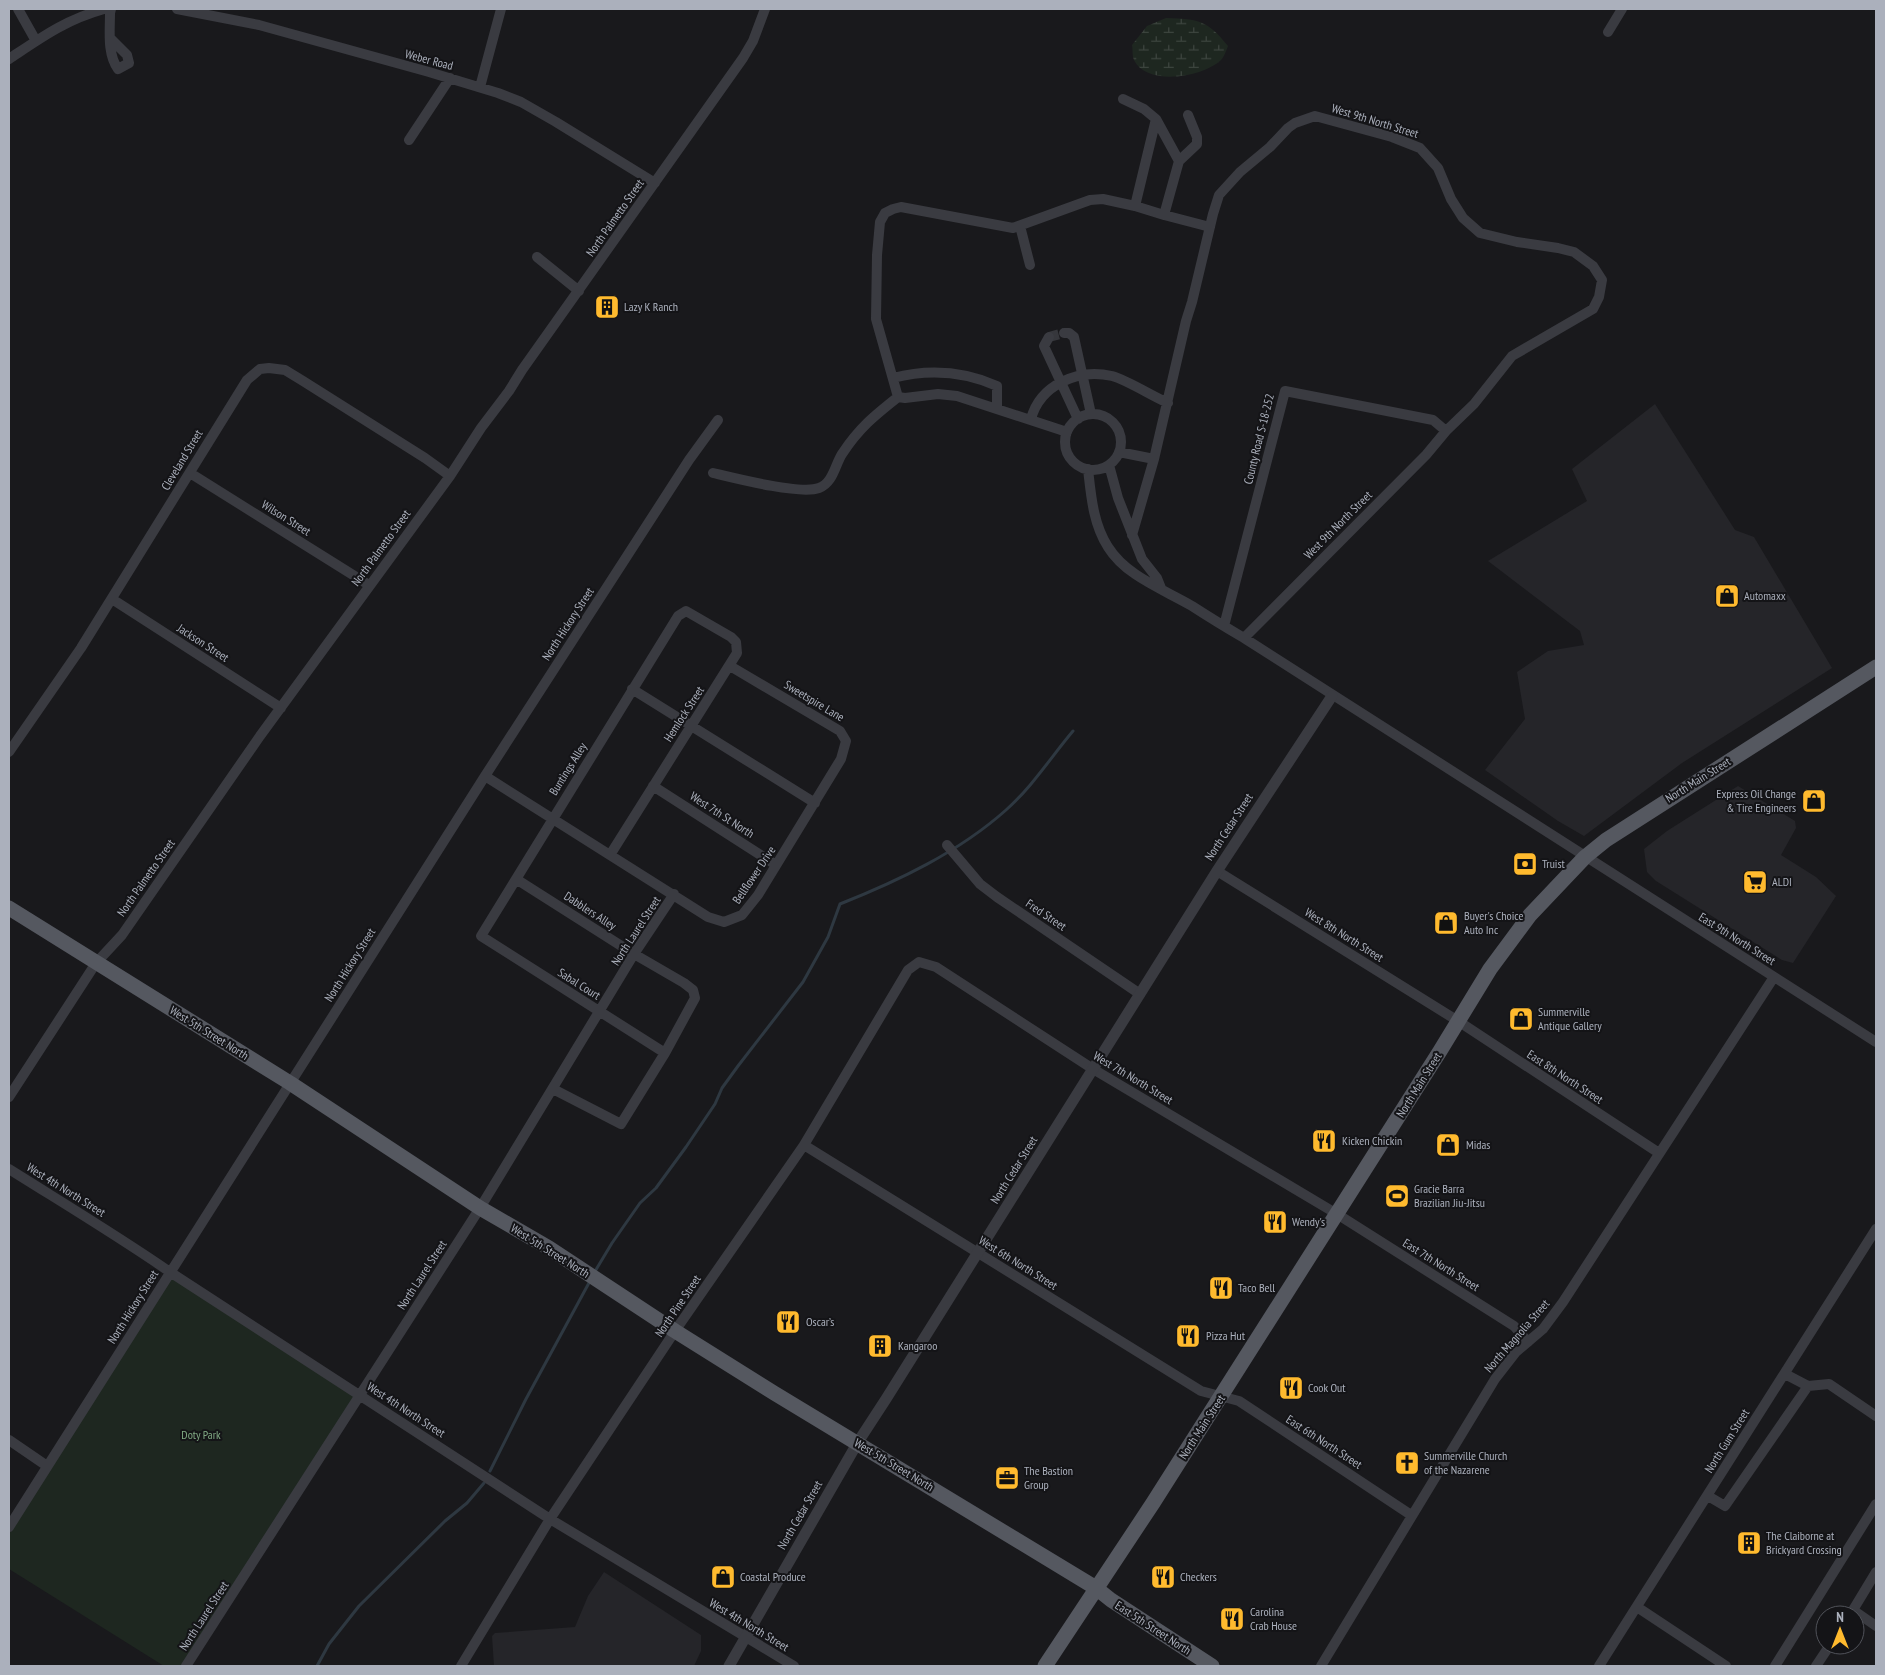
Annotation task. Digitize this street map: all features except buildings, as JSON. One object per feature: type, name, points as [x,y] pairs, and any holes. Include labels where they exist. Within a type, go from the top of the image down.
[{"type":"main road","name":"North Main Street","points":[[1045,1666],[1153,1503],[1509,942],[1530,915],[1585,857],[1625,826],[1876,667]]},
{"type":"main road","name":"West 5th Street North","points":[[9,908],[290,1083],[480,1208],[548,1248],[815,1419],[858,1442],[1096,1588]]},
{"type":"main road","name":"East 5th Street North","points":[[1096,1588],[1111,1600],[1212,1666]]},
{"type":"street","points":[[18,9],[36,41]]},
{"type":"street","points":[[9,59],[49,32],[80,16],[104,9]]},
{"type":"street","points":[[111,9],[111,39]]},
{"type":"street","name":"Weber Road","points":[[177,9],[259,25],[480,87],[521,102],[655,183]]},
{"type":"street","points":[[480,87],[501,9]]},
{"type":"street","name":"North Palmetto Street","points":[[9,1097],[96,963],[122,935],[178,852],[369,585],[450,476],[481,428],[500,404],[743,58],[753,41],[765,9]]},
{"type":"street","points":[[1608,32],[1622,9]]},
{"type":"street","points":[[409,140],[450,78]]},
{"type":"street","points":[[1124,99],[1144,109],[1156,119],[1179,161]]},
{"type":"street","points":[[1164,215],[1179,161],[1197,144],[1197,137],[1188,115]]},
{"type":"street","name":"West 9th North Street","points":[[1132,535],[1154,459],[1186,321],[1219,195],[1295,123],[1315,116],[1392,137],[1420,148],[1438,168],[1451,199],[1463,218],[1480,233],[1574,252],[1592,266],[1602,280],[1599,297],[1592,309],[1512,356],[1474,404],[1446,431],[1426,455],[1244,638]]},
{"type":"street","points":[[1135,206],[1156,119]]},
{"type":"street","points":[[898,397],[876,319],[876,255],[880,222],[885,213],[892,209],[901,207],[1013,228],[1090,200],[1103,200],[1135,206],[1210,227]]},
{"type":"street","points":[[1020,226],[1030,264]]},
{"type":"street","points":[[537,257],[579,291]]},
{"type":"street","points":[[1064,333],[1074,337],[1091,414]]},
{"type":"street","points":[[1049,338],[1044,346],[1078,419]]},
{"type":"street","name":"Cleveland Street","points":[[9,752],[112,599],[247,380],[260,369],[285,370],[425,458],[450,476]]},
{"type":"street","points":[[893,378],[909,374],[934,372],[961,374],[983,380],[997,386],[996,408]]},
{"type":"street","points":[[1031,419],[1038,400],[1051,387],[1074,377],[1098,374],[1114,377],[1168,403]]},
{"type":"street","name":"County Road S-18-252","points":[[1224,626],[1285,391],[1432,420],[1446,431]]},
{"type":"street","points":[[713,472],[754,483],[807,490],[820,488],[834,472],[840,458],[859,430],[898,397],[905,398],[938,394],[957,396],[1067,432]]},
{"type":"street","points":[[1091,414],[1108,418],[1120,432],[1119,452],[1109,465],[1100,469],[1088,469],[1074,462],[1068,455],[1065,446],[1067,432],[1074,421],[1091,414]]},
{"type":"street","name":"North Hickory Street","points":[[9,1527],[485,776],[688,460],[718,420]]},
{"type":"street","points":[[1119,452],[1154,459]]},
{"type":"street","points":[[1109,465],[1118,498],[1142,559],[1157,578],[1161,588]]},
{"type":"street","points":[[1088,469],[1098,526],[1108,547],[1124,566],[1244,638],[1332,696],[1431,756],[1585,857]]},
{"type":"street","name":"Wilson Street","points":[[190,473],[369,585]]},
{"type":"street","points":[[1130,570],[1142,559]]},
{"type":"street","name":"Jackson Street","points":[[112,599],[281,708]]},
{"type":"street","name":"Hemlock Street","points":[[610,855],[737,653],[736,642],[731,636],[686,611],[678,616]]},
{"type":"street","name":"Buntings Alley","points":[[481,936],[551,819],[678,616]]},
{"type":"street","name":"Sweetspire Lane","points":[[730,666],[840,731],[844,736],[846,740],[845,748],[841,759],[815,803]]},
{"type":"street","points":[[632,690],[815,803]]},
{"type":"street","name":"North Cedar Street","points":[[729,1666],[858,1442],[978,1254],[1217,871],[1332,696]]},
{"type":"street","name":"Bellflower Drive","points":[[485,776],[708,917],[724,922],[742,915],[758,895],[815,803]]},
{"type":"street","name":"West 7th St North","points":[[653,786],[776,865]]},
{"type":"street","name":"Fred Street","points":[[947,845],[980,884],[1140,994]]},
{"type":"street","name":"East 9th North Street","points":[[1585,857],[1876,1042]]},
{"type":"street","name":"West 8th North Street","points":[[1217,871],[1458,1022]]},
{"type":"street","name":"Dabblers Alley","points":[[516,878],[634,954],[684,982],[693,990],[695,998],[665,1053],[620,1124],[553,1089]]},
{"type":"street","name":"North Laurel Street","points":[[186,1666],[480,1208],[634,954],[674,894]]},
{"type":"street","name":"Sabal Court","points":[[481,936],[665,1053]]},
{"type":"street","name":"West 7th North Street","points":[[919,962],[936,967],[1093,1070],[1337,1214]]},
{"type":"street","name":"North Pine Street","points":[[461,1666],[550,1519],[675,1331],[804,1145],[908,970],[919,962]]},
{"type":"street","name":"North Magnolia Street","points":[[1321,1666],[1495,1379],[1516,1352],[1543,1329],[1563,1302],[1774,977]]},
{"type":"street","name":"East 8th North Street","points":[[1458,1022],[1659,1153]]},
{"type":"street","name":"West 6th North Street","points":[[804,1145],[1201,1391],[1221,1396]]},
{"type":"street","name":"West 4th North Street","points":[[9,1169],[62,1204],[129,1244],[619,1563],[794,1666]]},
{"type":"street","name":"East 7th North Street","points":[[1337,1214],[1514,1326],[1528,1342]]},
{"type":"street","name":"North Gum Street","points":[[1599,1666],[1876,1230]]},
{"type":"street","points":[[1784,1374],[1808,1386],[1829,1384],[1876,1416]]},
{"type":"street","points":[[1708,1496],[1725,1506],[1808,1386]]},
{"type":"street","name":"East 6th North Street","points":[[1221,1396],[1239,1401],[1411,1515]]},
{"type":"street","points":[[9,1440],[47,1466]]},
{"type":"street","points":[[1775,1666],[1876,1504]]},
{"type":"street","points":[[1856,1605],[1876,1572]]},
{"type":"street","points":[[1637,1607],[1726,1666]]},
{"type":"street","points":[[1816,1666],[1823,1655]]},
{"type":"shaded area","points":[[1655,404],[1735,530],[1754,537],[1832,668],[1682,763],[1584,836],[1558,821],[1485,770],[1525,719],[1517,672],[1548,651],[1584,645],[1580,631],[1488,561],[1587,501],[1572,469]]},
{"type":"shaded area","points":[[1738,786],[1795,821],[1796,828],[1781,855],[1816,877],[1836,896],[1793,963],[1782,960],[1656,881],[1647,872],[1644,849],[1667,831]]},
{"type":"shaded area","points":[[604,1572],[701,1635],[701,1651],[694,1666],[494,1666],[492,1636],[495,1633],[575,1627],[588,1596]]},
{"type":"green space","points":[[1166,18],[1195,20],[1208,26],[1228,46],[1222,59],[1213,66],[1189,75],[1162,76],[1151,74],[1141,68],[1133,58],[1132,45],[1147,26]]},
{"type":"green space","name":"Doty Park","points":[[170,1272],[360,1395],[186,1666],[164,1666],[9,1569],[9,1527]]},
{"type":"waterway","points":[[594,1273],[640,1203],[656,1188],[686,1147],[715,1104],[722,1088],[803,982],[828,937],[840,904],[884,886],[927,864],[988,825],[1024,792],[1073,731]]},
{"type":"waterway","points":[[490,1471],[526,1399],[590,1281]]},
{"type":"waterway","points":[[317,1666],[329,1644],[359,1606],[445,1521],[467,1503],[484,1483]]},
{"type":"tunnel","points":[[1049,337],[1064,333]]},
{"type":"place","name":"Lazy K Ranch","points":[[607,307]]},
{"type":"place","name":"Automaxx","points":[[1727,596]]},
{"type":"place","name":"Express Oil Change & Tire Engineers","points":[[1814,801]]},
{"type":"place","name":"Truist","points":[[1525,864]]},
{"type":"place","name":"ALDI","points":[[1755,882]]},
{"type":"place","name":"Buyer's Choice Auto Inc","points":[[1446,923]]},
{"type":"place","name":"Summerville Antique Gallery","points":[[1521,1019]]},
{"type":"place","name":"Kicken Chickin","points":[[1324,1141]]},
{"type":"place","name":"Midas","points":[[1448,1145]]},
{"type":"place","name":"Gracie Barra Brazilian Jiu-Jitsu","points":[[1397,1196]]},
{"type":"place","name":"Wendy's","points":[[1275,1222]]},
{"type":"place","name":"Taco Bell","points":[[1221,1288]]},
{"type":"place","name":"Oscar’s","points":[[788,1322]]},
{"type":"place","name":"Pizza Hut","points":[[1188,1336]]},
{"type":"place","name":"Kangaroo","points":[[880,1346]]},
{"type":"place","name":"Cook Out","points":[[1291,1388]]},
{"type":"place","name":"Summerville Church of the Nazarene","points":[[1407,1463]]},
{"type":"place","name":"The Bastion Group","points":[[1007,1478]]},
{"type":"place","name":"The Claiborne at Brickyard Crossing","points":[[1749,1543]]},
{"type":"place","name":"Coastal Produce","points":[[723,1577]]},
{"type":"place","name":"Checkers","points":[[1163,1577]]},
{"type":"place","name":"Carolina Crab House","points":[[1232,1619]]}]
